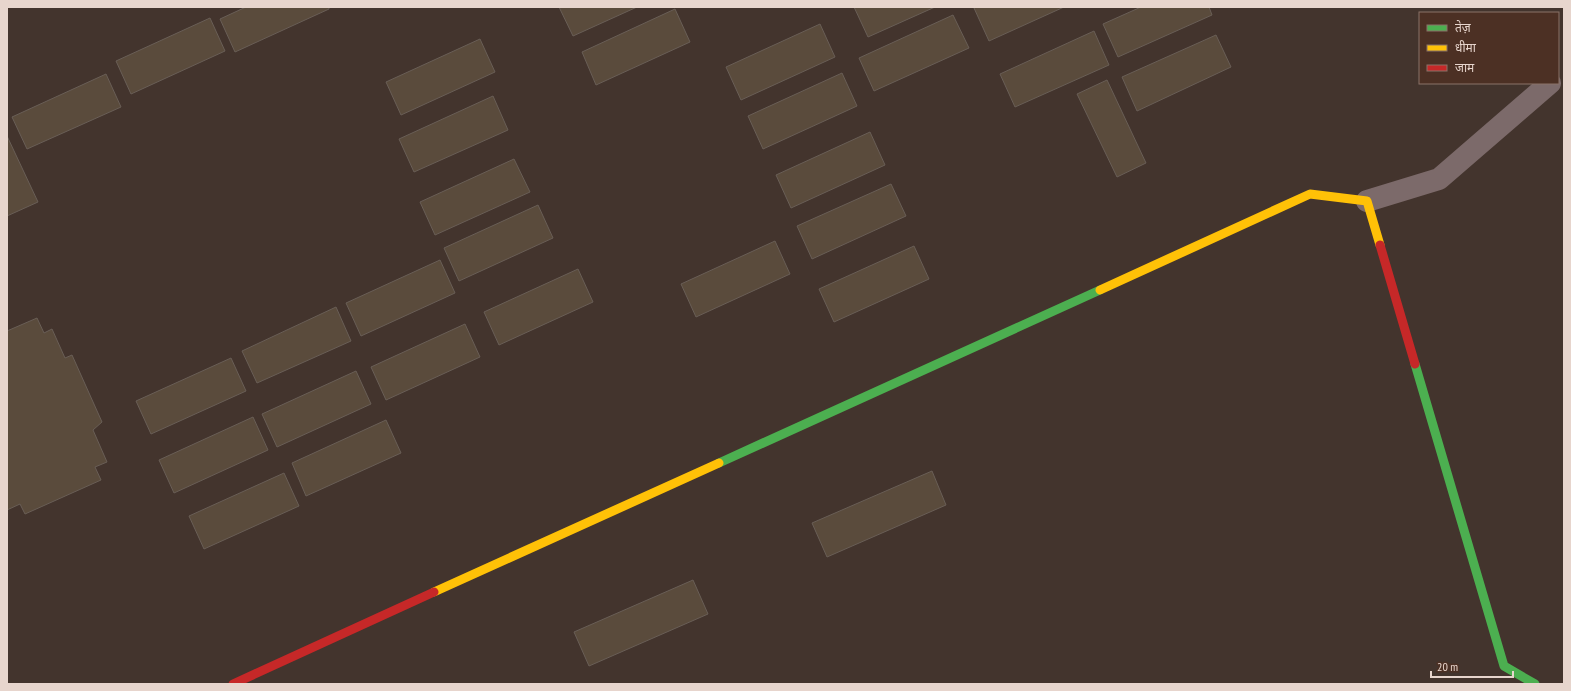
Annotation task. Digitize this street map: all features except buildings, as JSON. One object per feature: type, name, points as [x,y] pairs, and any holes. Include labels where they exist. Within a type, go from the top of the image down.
[{"type":"street","points":[[233,684],[1310,194],[1367,201],[1439,179],[1549,84]]},
{"type":"street","points":[[1367,201],[1504,666],[1535,684]]},
{"type":"traffic: fast","points":[[719,463],[1100,290]]},
{"type":"traffic: fast","points":[[1415,364],[1504,666],[1535,684]]},
{"type":"traffic: slow","points":[[1100,290],[1310,194],[1367,201],[1380,245]]},
{"type":"traffic: slow","points":[[434,592],[719,463]]},
{"type":"traffic: jam","points":[[1380,245],[1415,364]]},
{"type":"traffic: jam","points":[[233,684],[434,592]]}]
